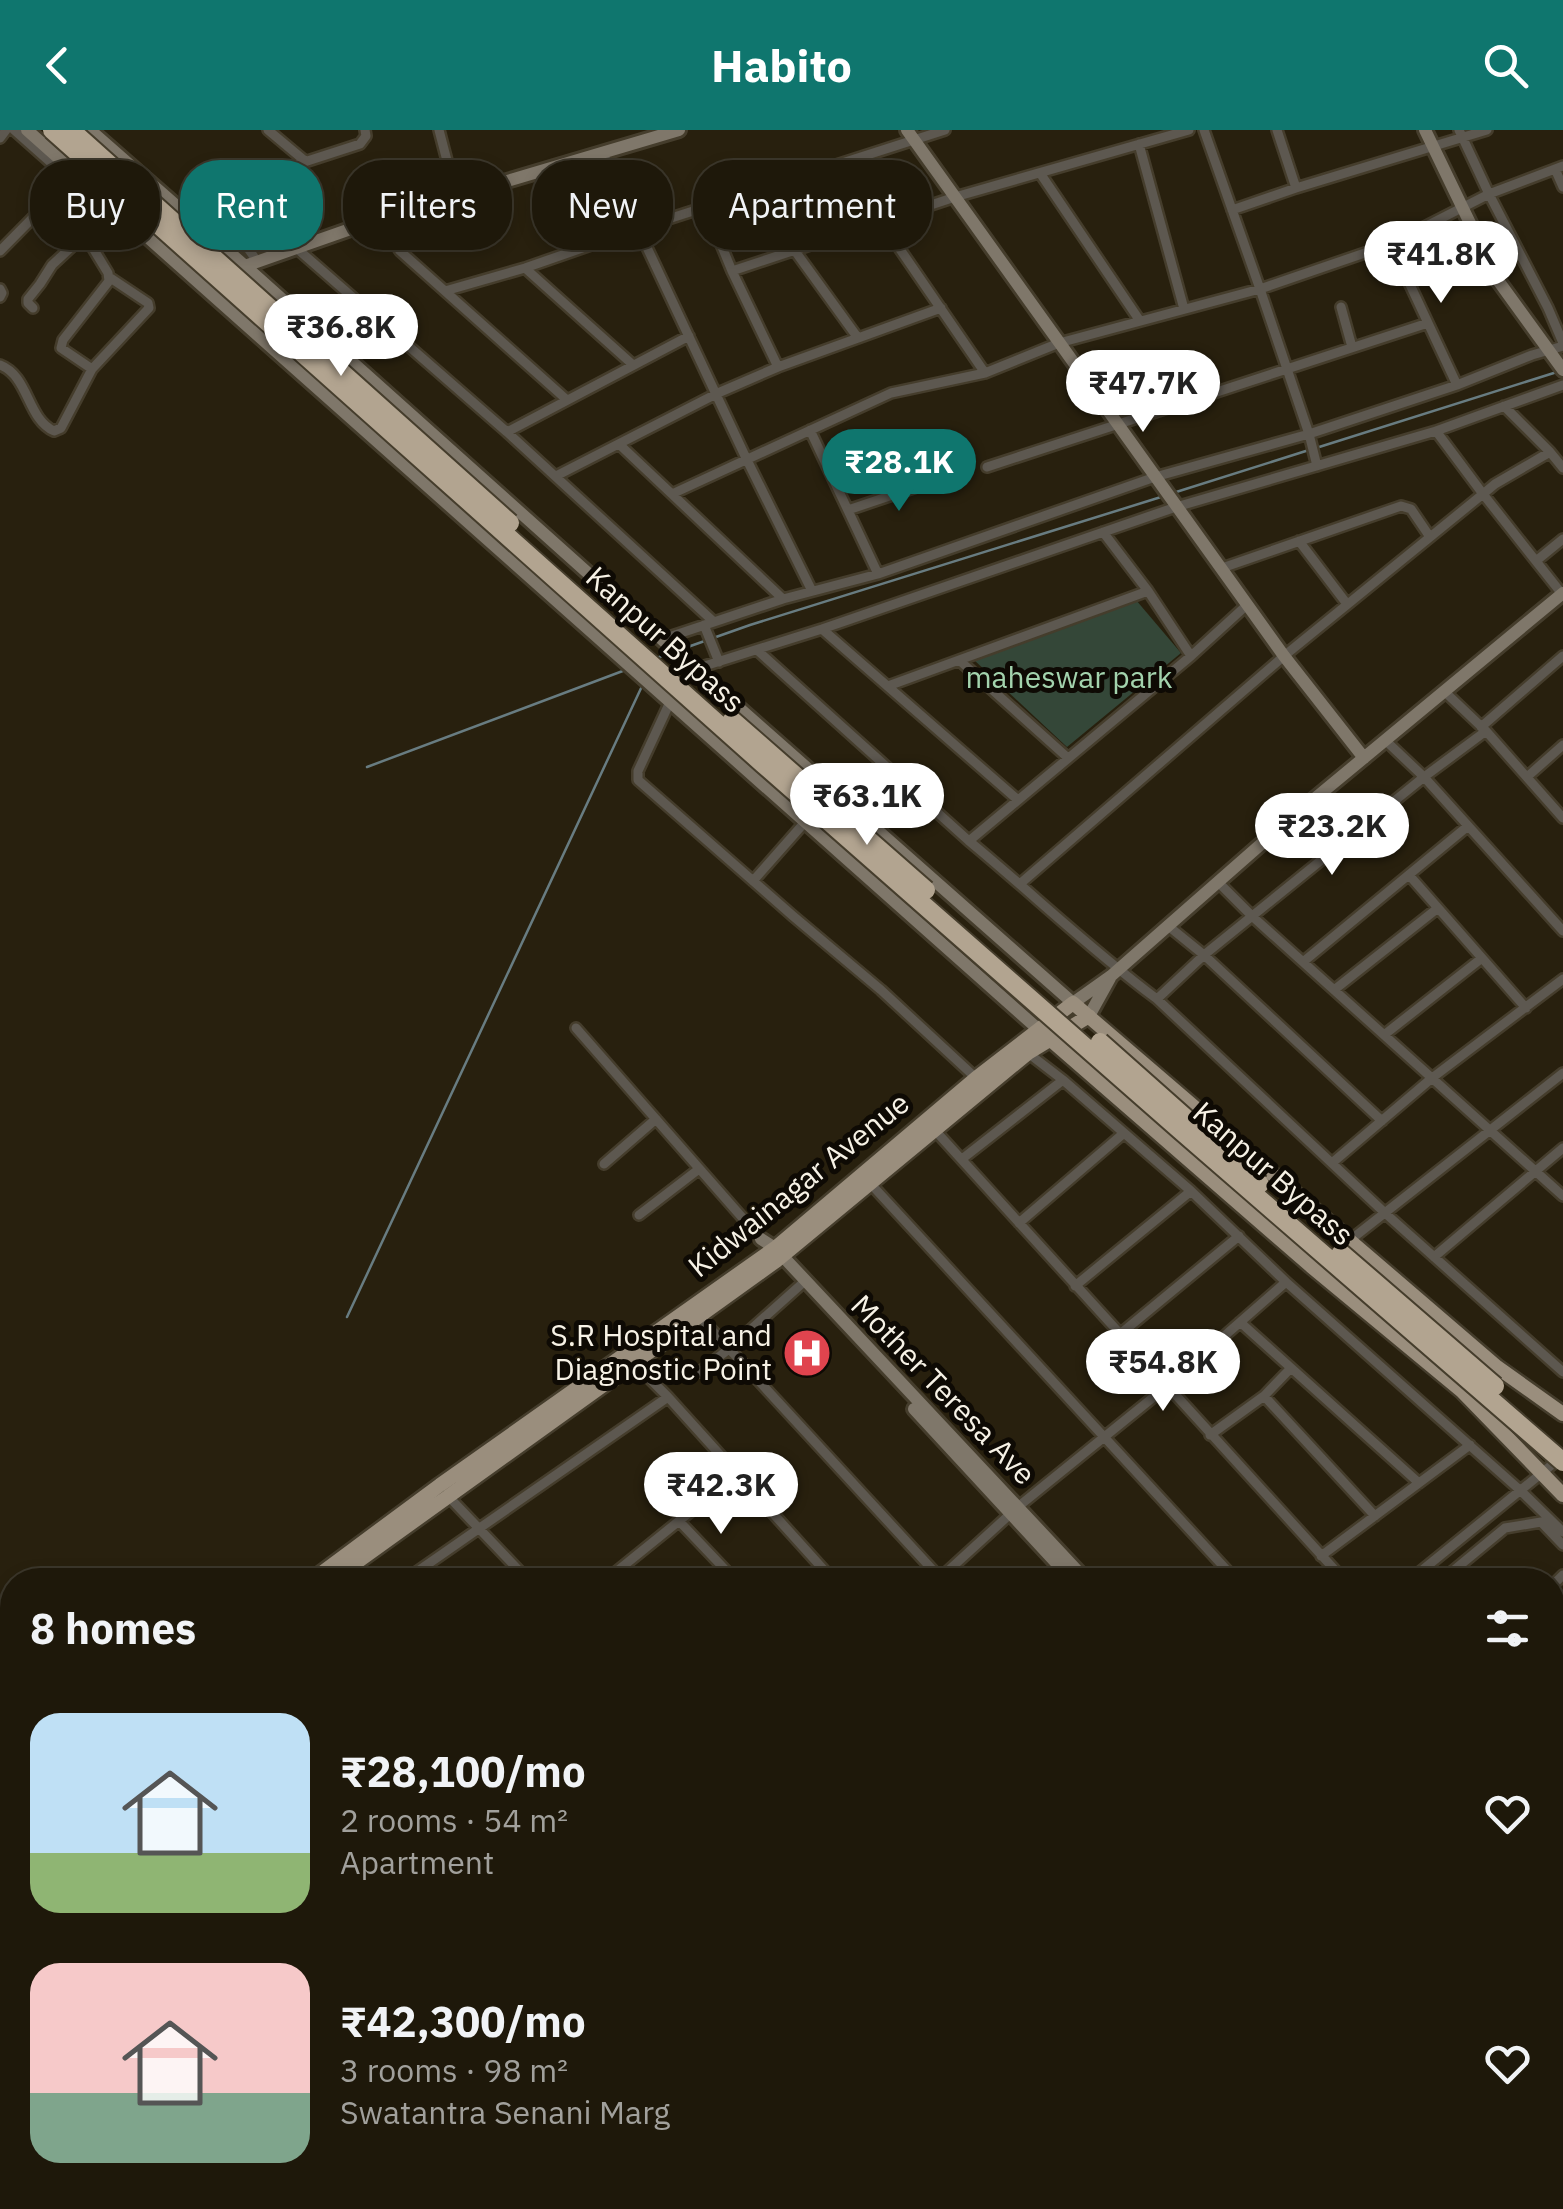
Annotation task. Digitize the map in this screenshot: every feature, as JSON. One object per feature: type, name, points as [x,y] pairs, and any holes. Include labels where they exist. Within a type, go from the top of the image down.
[{"type":"highway","name":"Kanpur Bypass","points":[[52,130],[793,790],[1563,1459]]},
{"type":"highway","name":"Kanpur Bypass","points":[[71,130],[704,696],[1563,1446]]},
{"type":"main road","points":[[1073,1003],[1496,1367],[1563,1414]]},
{"type":"main road","name":"Kidwainagar Avenue","points":[[629,1358],[698,1315],[930,1124],[1028,1053],[1073,1003]]},
{"type":"main road","name":"Kidwainagar Avenue","points":[[330,1568],[444,1491],[869,1182],[976,1078],[1044,1034],[1089,1016]]},
{"type":"main road","points":[[1044,1034],[1311,1266],[1462,1391],[1563,1495]]},
{"type":"main road","name":"Kidwainagar Avenue","points":[[347,1568],[444,1491]]},
{"type":"street","points":[[0,138],[6,130]]},
{"type":"street","points":[[14,130],[48,160]]},
{"type":"street","points":[[27,130],[61,160]]},
{"type":"street","points":[[90,130],[251,263],[692,666],[1073,1003],[1115,973],[1284,824],[1562,594],[1436,431]]},
{"type":"street","points":[[268,130],[303,160]]},
{"type":"street","points":[[307,160],[360,144],[365,130]]},
{"type":"street","points":[[439,130],[447,160]]},
{"type":"street","points":[[512,179],[678,130]]},
{"type":"street","points":[[840,160],[910,135],[945,130]]},
{"type":"street","points":[[932,206],[1189,130]]},
{"type":"street","points":[[1204,130],[1316,462]]},
{"type":"street","points":[[1277,130],[1296,188]]},
{"type":"street","points":[[1425,130],[1497,279],[1563,370]]},
{"type":"street","points":[[1232,210],[1434,148],[1461,134],[1487,130]]},
{"type":"street","points":[[667,643],[709,623],[783,599],[878,574],[1157,480],[1310,436],[1563,344],[1461,134]]},
{"type":"street","points":[[910,135],[1284,656],[1364,758]]},
{"type":"street","points":[[1139,144],[1184,309]]},
{"type":"street","points":[[603,154],[606,160]]},
{"type":"street","points":[[672,494],[891,394],[985,373],[1059,343],[1260,288],[1391,244],[1488,194],[1559,168],[1563,187]]},
{"type":"street","points":[[1040,173],[1140,321]]},
{"type":"street","points":[[0,251],[30,220]]},
{"type":"street","points":[[1391,244],[1456,385]]},
{"type":"street","points":[[160,247],[1044,1034]]},
{"type":"street","points":[[33,308],[28,299],[68,250]]},
{"type":"street","points":[[0,365],[12,371],[41,423],[54,431],[64,424],[92,369],[149,308],[110,278],[93,250]]},
{"type":"street","points":[[244,250],[251,263]]},
{"type":"street","points":[[251,263],[288,250]]},
{"type":"street","points":[[299,250],[556,476],[709,623],[717,657]]},
{"type":"street","points":[[400,250],[566,400]]},
{"type":"street","points":[[445,290],[577,250]]},
{"type":"street","points":[[647,250],[812,590]]},
{"type":"street","points":[[723,250],[778,367]]},
{"type":"street","points":[[732,271],[798,250]]},
{"type":"street","points":[[901,250],[985,373]]},
{"type":"street","points":[[795,251],[858,338]]},
{"type":"street","points":[[526,268],[632,364]]},
{"type":"street","points":[[92,369],[63,350],[61,344],[110,278]]},
{"type":"street","points":[[0,289],[0,297]]},
{"type":"street","points":[[1341,306],[1352,347]]},
{"type":"street","points":[[556,476],[718,393],[778,367],[942,308]]},
{"type":"street","points":[[987,466],[1428,323]]},
{"type":"street","points":[[507,432],[688,336]]},
{"type":"street","points":[[692,666],[822,629],[1174,504],[1436,431],[1563,385]]},
{"type":"street","points":[[1504,406],[1563,468]]},
{"type":"street","points":[[810,430],[878,574]]},
{"type":"street","points":[[620,445],[783,599]]},
{"type":"street","points":[[1021,883],[1347,604],[1495,484],[1550,452]]},
{"type":"street","points":[[848,510],[937,480]]},
{"type":"street","points":[[1222,568],[1406,506],[1430,537]]},
{"type":"street","points":[[1103,532],[1192,656]]},
{"type":"street","points":[[1536,561],[1563,539]]},
{"type":"street","points":[[1299,541],[1347,604]]},
{"type":"street","points":[[888,686],[1148,591]]},
{"type":"street","points":[[969,840],[1192,656],[1248,604]]},
{"type":"street","points":[[822,629],[1018,800]]},
{"type":"street","points":[[757,650],[1021,883],[1115,973],[1157,1000],[1385,1213],[1563,1372]]},
{"type":"street","points":[[1157,1000],[1204,955],[1484,729],[1563,656]]},
{"type":"street","points":[[959,660],[1068,758]]},
{"type":"street","points":[[1445,692],[1484,729],[1563,818]]},
{"type":"street","points":[[670,702],[638,770],[638,780],[881,990],[976,1078]]},
{"type":"street","points":[[1385,740],[1424,777],[1563,931]]},
{"type":"street","points":[[1527,777],[1563,745]]},
{"type":"street","points":[[753,882],[805,822]]},
{"type":"street","points":[[1304,962],[1468,826]]},
{"type":"street","points":[[1410,875],[1526,1008]]},
{"type":"street","points":[[1219,883],[1563,1196]]},
{"type":"street","points":[[1334,990],[1438,908]]},
{"type":"street","points":[[1168,926],[1382,1121]]},
{"type":"street","points":[[1384,1035],[1482,958]]},
{"type":"street","points":[[1089,1016],[1115,973]]},
{"type":"street","points":[[1332,1163],[1432,1078],[1563,979]]},
{"type":"street","points":[[576,1028],[802,1284],[1015,1510],[1062,1568]]},
{"type":"street","points":[[1028,1053],[1191,1190],[1286,1282],[1563,1532]]},
{"type":"street","points":[[1349,1242],[1563,1073]]},
{"type":"street","points":[[962,1159],[1064,1080]]},
{"type":"street","points":[[604,1164],[656,1119]]},
{"type":"street","points":[[930,1124],[1333,1568]]},
{"type":"street","points":[[1018,1222],[1124,1133]]},
{"type":"street","points":[[1434,1256],[1563,1148]]},
{"type":"street","points":[[639,1214],[699,1168]]},
{"type":"street","points":[[869,1182],[1225,1568]]},
{"type":"street","points":[[1075,1286],[1191,1190]]},
{"type":"street","points":[[1119,1335],[1239,1236]]},
{"type":"street","points":[[952,1568],[1015,1510],[1166,1387],[1286,1282]]},
{"type":"street","points":[[700,1372],[802,1284]]},
{"type":"street","points":[[698,1315],[930,1568]]},
{"type":"street","points":[[1240,1322],[1420,1483]]},
{"type":"street","points":[[629,1358],[822,1568]]},
{"type":"street","points":[[1210,1435],[1264,1396],[1291,1368]]},
{"type":"street","points":[[1264,1396],[1375,1516]]},
{"type":"street","points":[[422,1568],[668,1397]]},
{"type":"street","points":[[1322,1556],[1470,1446]]},
{"type":"street","points":[[1425,1568],[1563,1459]]},
{"type":"street","points":[[620,1568],[738,1474]]},
{"type":"street","points":[[444,1491],[517,1568]]},
{"type":"street","name":"Mother Teresa Ave","points":[[1015,1510],[1074,1568]]},
{"type":"street","points":[[678,1520],[722,1568]]},
{"type":"street","points":[[1457,1568],[1505,1528],[1541,1522],[1563,1545]]},
{"type":"green space","name":"maheswar park","points":[[1136,600],[1181,653],[1067,747],[973,659]]},
{"type":"waterway","points":[[1316,448],[1557,372]]},
{"type":"waterway","points":[[1173,493],[1309,450]]},
{"type":"waterway","points":[[682,649],[1161,497]]},
{"type":"waterway","points":[[654,659],[670,653]]},
{"type":"waterway","points":[[367,767],[628,669]]},
{"type":"waterway","points":[[347,1317],[643,684]]},
{"type":"place","name":"S.R Hospital and Diagnostic Point","points":[[807,1353]]}]
